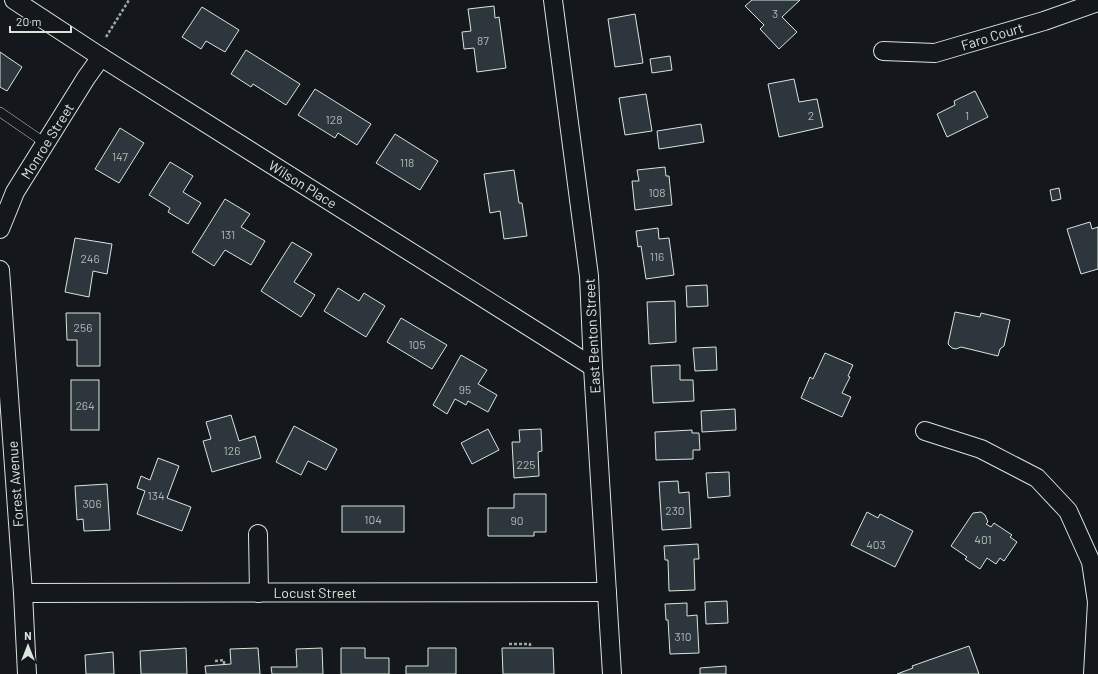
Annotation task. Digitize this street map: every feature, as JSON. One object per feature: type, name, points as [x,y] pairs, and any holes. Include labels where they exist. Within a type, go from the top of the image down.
[{"type":"street","name":"Wilson Place","points":[[14,0],[101,57],[593,367]]},
{"type":"street","name":"East Benton Street","points":[[553,0],[589,276],[593,367],[612,674]]},
{"type":"street","name":"Faro Court","points":[[883,51],[935,53],[1044,21],[1098,2]]},
{"type":"street","name":"Monroe Street","points":[[0,229],[15,192],[86,78],[101,57]]},
{"type":"street","name":"Forest Avenue","points":[[0,270],[28,674]]},
{"type":"street","points":[[925,431],[981,449],[1037,478],[1068,511],[1091,562],[1097,602],[1093,674]]},
{"type":"street","points":[[258,534],[259,593]]},
{"type":"street","name":"Locust Street","points":[[23,593],[607,592]]},
{"type":"lane","points":[[0,112],[46,143]]},
{"type":"path","points":[[105,38],[129,0]]},
{"type":"path","points":[[509,644],[530,644],[530,648]]},
{"type":"path","points":[[215,661],[224,660],[224,665]]},
{"type":"building","points":[[752,0],[800,0],[782,17],[797,32],[779,49],[760,29],[764,25],[745,6]]},
{"type":"building","points":[[494,6],[495,18],[499,17],[506,68],[477,72],[474,48],[464,49],[462,32],[471,31],[468,9]]},
{"type":"building","points":[[202,7],[239,30],[225,52],[206,41],[201,49],[182,37]]},
{"type":"building","points":[[635,14],[643,63],[615,67],[608,19]]},
{"type":"building","points":[[246,50],[300,84],[286,105],[253,84],[251,87],[231,74]]},
{"type":"building","points":[[0,52],[22,67],[7,91],[0,87]]},
{"type":"building","points":[[670,56],[672,70],[652,73],[650,59]]},
{"type":"building","points":[[794,79],[799,102],[817,99],[823,127],[779,137],[768,84]]},
{"type":"building","points":[[315,89],[371,124],[357,145],[338,133],[335,138],[298,115]]},
{"type":"building","points":[[975,91],[988,117],[947,137],[937,114],[955,105],[954,101]]},
{"type":"building","points":[[646,94],[652,131],[625,135],[619,98]]},
{"type":"building","points":[[701,124],[704,142],[659,149],[657,131]]},
{"type":"building","points":[[120,128],[144,143],[119,183],[95,169]]},
{"type":"building","points":[[395,134],[438,161],[420,190],[376,163]]},
{"type":"building","points":[[170,162],[193,176],[183,192],[201,203],[188,224],[168,212],[170,208],[149,195]]},
{"type":"building","points":[[665,167],[666,176],[669,176],[672,205],[635,210],[632,181],[639,181],[637,170]]},
{"type":"building","points":[[514,170],[519,203],[522,203],[527,236],[504,239],[500,211],[490,213],[484,174]]},
{"type":"building","points":[[1059,188],[1061,199],[1052,201],[1050,190]]},
{"type":"building","points":[[225,199],[250,214],[241,227],[265,241],[251,265],[225,250],[214,266],[192,252]]},
{"type":"building","points":[[1090,222],[1092,229],[1098,227],[1098,269],[1081,274],[1067,229]]},
{"type":"building","points":[[658,228],[659,239],[669,238],[674,275],[646,279],[641,246],[638,247],[636,231]]},
{"type":"building","points":[[75,238],[112,244],[107,274],[93,271],[89,297],[65,292]]},
{"type":"building","points":[[292,242],[312,254],[294,282],[315,295],[301,317],[261,291]]},
{"type":"building","points":[[707,285],[708,306],[687,307],[686,286]]},
{"type":"building","points":[[338,288],[359,301],[364,293],[385,306],[366,337],[324,311]]},
{"type":"building","points":[[675,301],[676,342],[649,344],[647,302]]},
{"type":"building","points":[[955,312],[980,317],[981,313],[1010,320],[1004,346],[1000,349],[998,356],[961,347],[956,349],[952,348],[948,344]]},
{"type":"building","points":[[66,313],[100,313],[100,366],[77,366],[77,340],[67,340]]},
{"type":"building","points":[[401,318],[447,345],[432,369],[387,342]]},
{"type":"building","points":[[716,347],[717,370],[695,371],[693,348]]},
{"type":"building","points":[[825,353],[853,365],[848,376],[850,377],[842,393],[851,397],[842,417],[801,398],[810,377],[813,379]]},
{"type":"building","points":[[461,355],[487,370],[478,384],[497,395],[488,412],[468,401],[466,405],[455,399],[447,414],[433,405]]},
{"type":"building","points":[[680,365],[680,380],[693,380],[694,401],[653,403],[651,366]]},
{"type":"building","points":[[71,380],[99,380],[99,430],[71,430]]},
{"type":"building","points":[[735,409],[736,430],[702,432],[701,411]]},
{"type":"building","points":[[231,415],[239,441],[255,436],[261,458],[212,472],[203,441],[211,439],[206,422]]},
{"type":"building","points":[[294,426],[337,449],[326,470],[308,461],[301,475],[276,462]]},
{"type":"building","points":[[488,429],[499,450],[472,464],[461,443]]},
{"type":"building","points":[[541,429],[542,451],[538,452],[539,476],[514,478],[512,442],[520,442],[519,430]]},
{"type":"building","points":[[692,430],[692,433],[699,433],[700,450],[693,450],[693,459],[656,460],[655,432]]},
{"type":"building","points":[[158,458],[179,466],[167,498],[191,507],[182,531],[137,514],[145,491],[137,488],[141,476],[150,480]]},
{"type":"building","points":[[729,472],[730,496],[708,498],[706,473]]},
{"type":"building","points":[[678,481],[679,493],[689,492],[691,528],[662,530],[659,482]]},
{"type":"building","points":[[107,484],[110,530],[84,531],[83,519],[77,520],[75,486]]},
{"type":"building","points":[[514,494],[546,494],[546,532],[534,532],[534,536],[488,536],[488,508],[514,508]]},
{"type":"building","points":[[342,506],[404,506],[404,532],[342,532]]},
{"type":"building","points":[[867,512],[878,518],[880,514],[913,531],[895,567],[851,545]]},
{"type":"building","points":[[981,512],[985,515],[988,522],[986,524],[991,527],[994,523],[1012,535],[1010,537],[1017,542],[1004,561],[1000,558],[996,564],[987,558],[980,569],[965,559],[967,557],[951,546],[973,513]]},
{"type":"building","points":[[698,544],[699,559],[694,559],[695,590],[669,591],[668,560],[665,560],[664,546]]},
{"type":"building","points":[[727,601],[728,623],[706,624],[705,602]]},
{"type":"building","points":[[687,603],[687,616],[697,615],[699,653],[670,654],[668,620],[666,620],[665,604]]},
{"type":"building","points":[[969,646],[979,674],[897,674],[913,668],[912,666]]},
{"type":"building","points":[[186,648],[187,674],[141,674],[140,651]]},
{"type":"building","points":[[258,648],[260,674],[206,674],[205,666],[231,664],[230,649]]},
{"type":"building","points":[[322,648],[323,674],[272,674],[271,667],[297,667],[296,649]]},
{"type":"building","points":[[341,648],[365,648],[365,658],[389,658],[389,674],[341,674]]},
{"type":"building","points":[[428,648],[456,648],[456,674],[406,674],[406,666],[428,666]]},
{"type":"building","points":[[502,648],[553,648],[554,674],[503,674]]},
{"type":"building","points":[[113,652],[114,674],[86,674],[85,655]]},
{"type":"building","points":[[726,666],[726,674],[700,674],[700,668]]}]
